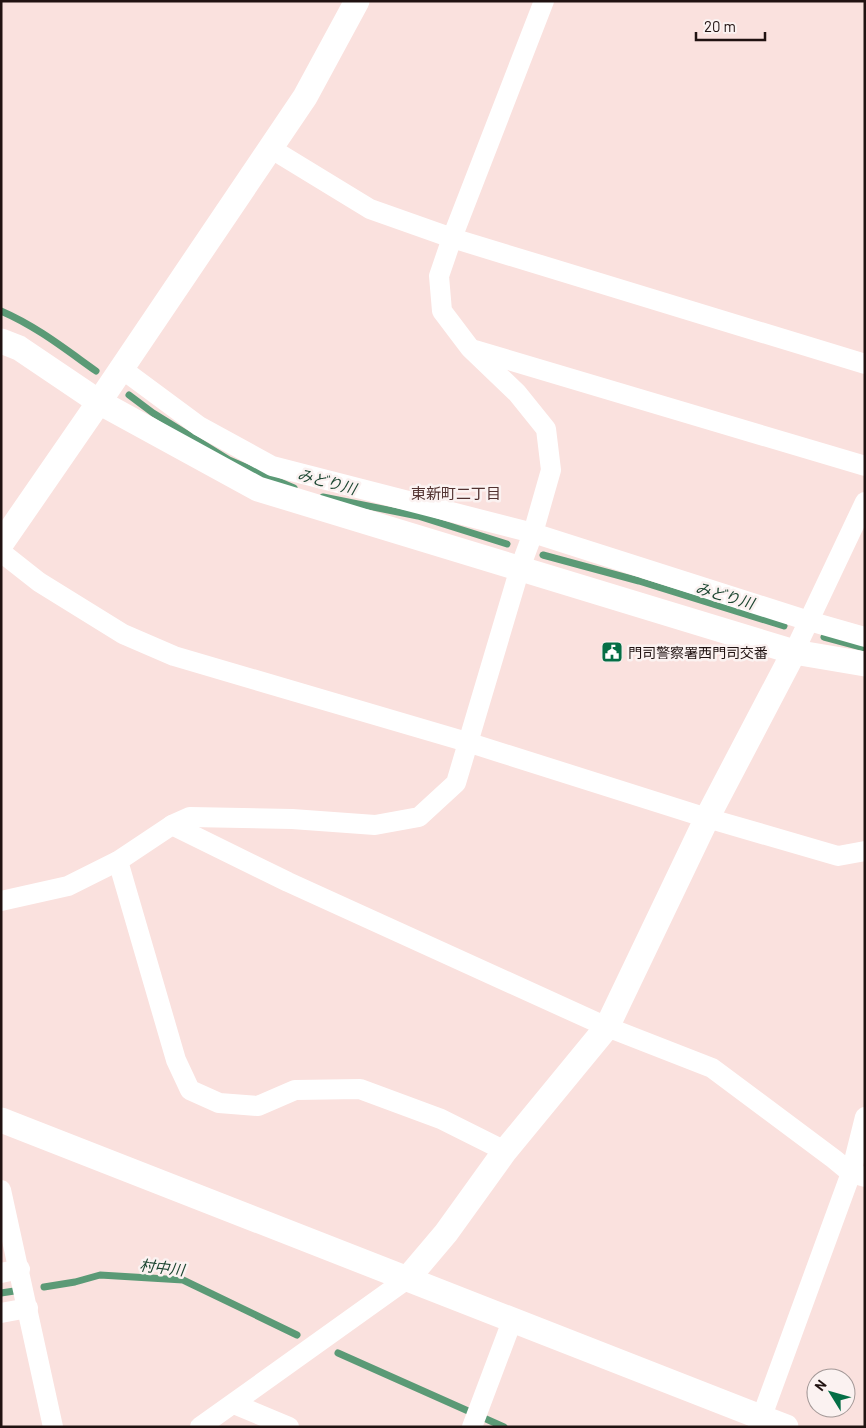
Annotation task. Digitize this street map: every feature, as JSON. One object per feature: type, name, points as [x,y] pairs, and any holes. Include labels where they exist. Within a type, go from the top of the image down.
[{"type":"street","points":[[1,544],[122,369],[305,97],[357,1]]},
{"type":"street","points":[[1,901],[68,886],[118,861],[172,825],[190,817],[292,819],[374,825],[419,817],[456,783],[551,470],[546,429],[517,393],[470,348],[442,311],[440,276],[452,238],[544,1]]},
{"type":"street","points":[[270,148],[370,208],[452,238],[865,364]]},
{"type":"street","points":[[1,341],[19,348],[99,402],[258,488],[794,652],[865,664]]},
{"type":"street","points":[[470,348],[865,466]]},
{"type":"street","points":[[122,369],[199,426],[272,466],[533,533],[865,637]]},
{"type":"street","points":[[200,1427],[406,1279],[446,1233],[505,1151],[607,1027],[707,818],[794,652],[865,502]]},
{"type":"street","points":[[1,552],[40,582],[123,634],[174,656],[467,742],[707,818],[838,856],[865,851]]},
{"type":"street","points":[[172,825],[288,882],[607,1027],[712,1068],[858,1175]]},
{"type":"street","points":[[118,861],[176,1060],[190,1090],[220,1103],[258,1106],[294,1090],[360,1089],[441,1119],[505,1151]]},
{"type":"street","points":[[761,1422],[858,1175],[865,1117]]},
{"type":"street","points":[[1,1120],[512,1321],[761,1422],[786,1427]]},
{"type":"street","points":[[1,1190],[10,1271],[28,1308],[53,1427]]},
{"type":"street","points":[[1,1313],[28,1308]]},
{"type":"street","points":[[472,1427],[512,1321]]},
{"type":"street","points":[[234,1404],[289,1427]]},
{"type":"waterway","name":"みどり川","points":[[1,311],[62,346],[96,371]]},
{"type":"waterway","name":"みどり川","points":[[129,395],[153,413],[229,460],[294,488]]},
{"type":"waterway","name":"みどり川","points":[[323,497],[418,516],[507,544]]},
{"type":"waterway","name":"みどり川","points":[[543,555],[639,581],[784,626]]},
{"type":"waterway","name":"みどり川","points":[[824,637],[865,648]]},
{"type":"waterway","name":"村中川","points":[[44,1287],[75,1282],[100,1275],[183,1280],[297,1335]]},
{"type":"waterway","name":"村中川","points":[[1,1293],[21,1290]]},
{"type":"waterway","name":"村中川","points":[[338,1353],[504,1427]]},
{"type":"place","name":"門司警察署西門司交番","points":[[612,652]]},
{"type":"district","name":"東新町二丁目","points":[[456,493]]}]
